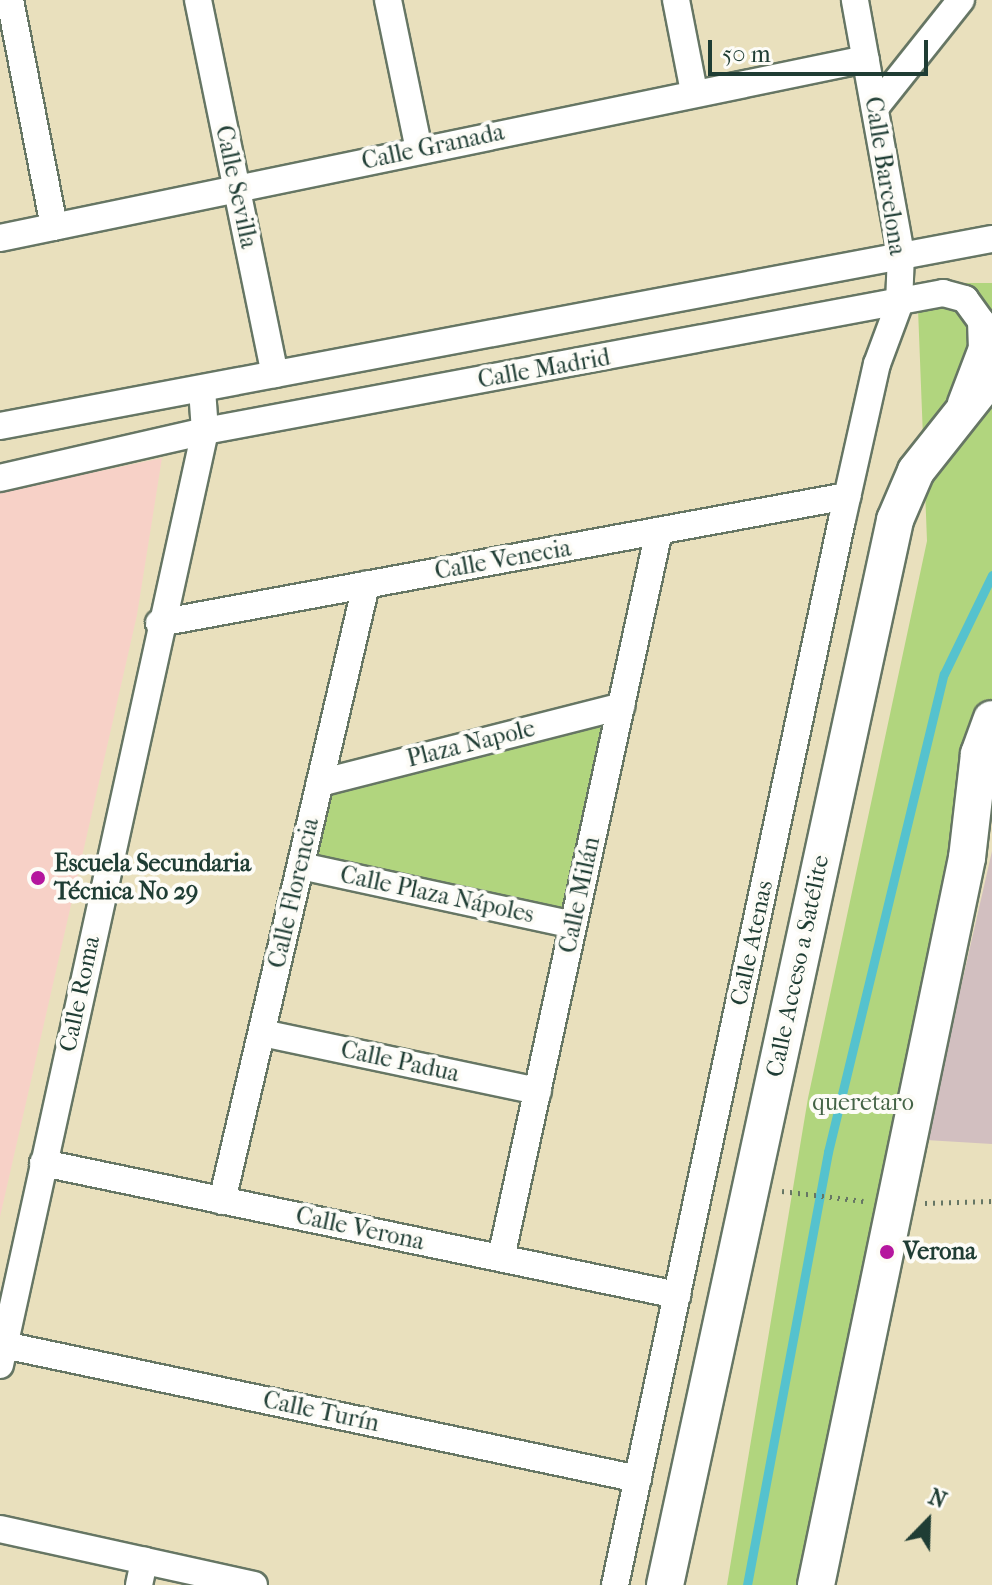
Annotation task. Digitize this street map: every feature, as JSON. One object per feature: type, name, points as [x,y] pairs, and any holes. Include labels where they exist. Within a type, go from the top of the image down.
[{"type":"main road","name":"Calle Acceso a Satélite","points":[[665,1585],[895,520],[916,471],[957,415],[992,375]]},
{"type":"main road","points":[[816,1585],[967,858],[979,754],[992,719]]},
{"type":"street","points":[[10,0],[9,54],[54,227]]},
{"type":"street","name":"Calle Sevilla","points":[[198,0],[275,374]]},
{"type":"street","points":[[388,0],[419,150]]},
{"type":"street","points":[[676,0],[694,92]]},
{"type":"street","name":"Calle Barcelona","points":[[855,0],[901,254],[899,305]]},
{"type":"street","points":[[875,108],[961,0]]},
{"type":"street","name":"Calle Granada","points":[[0,238],[694,92],[866,59]]},
{"type":"street","name":"Calle Madrid","points":[[0,426],[992,239]]},
{"type":"street","name":"Calle Madrid","points":[[0,478],[205,431],[899,305],[943,293],[965,299],[981,321],[982,348],[957,415]]},
{"type":"street","name":"Calle Atenas","points":[[615,1585],[847,496],[877,364],[899,305]]},
{"type":"street","name":"Calle Roma","points":[[2,1355],[159,623],[205,431],[202,389]]},
{"type":"street","name":"Calle Venecia","points":[[159,623],[847,496]]},
{"type":"street","name":"Calle Milán","points":[[501,1258],[659,531]]},
{"type":"street","name":"Calle Florencia","points":[[222,1201],[366,585]]},
{"type":"street","name":"Plaza Napole","points":[[320,783],[621,706]]},
{"type":"street","name":"Calle Plaza Nápoles","points":[[301,866],[573,925]]},
{"type":"street","name":"Calle Padua","points":[[262,1033],[538,1091]]},
{"type":"street","name":"Calle Verona","points":[[43,1163],[677,1295]]},
{"type":"street","name":"Calle Turín","points":[[2,1355],[638,1479]]},
{"type":"street","points":[[0,1529],[141,1573],[254,1585]]},
{"type":"path","points":[[796,1193],[853,1200]]},
{"type":"path","points":[[893,1204],[992,1201]]},
{"type":"shaded area","name":"Escuela Secundaria Técnica No 29","points":[[162,458],[137,615],[0,1217],[0,492]]},
{"type":"shaded area","points":[[992,851],[992,1144],[926,1140]]},
{"type":"green space","name":"queretaro","points":[[917,283],[992,283],[992,758],[816,1585],[727,1585],[808,1098],[927,541]]},
{"type":"green space","points":[[621,706],[573,925],[301,866],[320,783]]},
{"type":"waterway","points":[[747,1585],[828,1152],[944,674],[992,575]]},
{"type":"place","name":"Escuela Secundaria Técnica No 29","points":[[38,878]]},
{"type":"place","name":"Verona","points":[[887,1252]]}]
